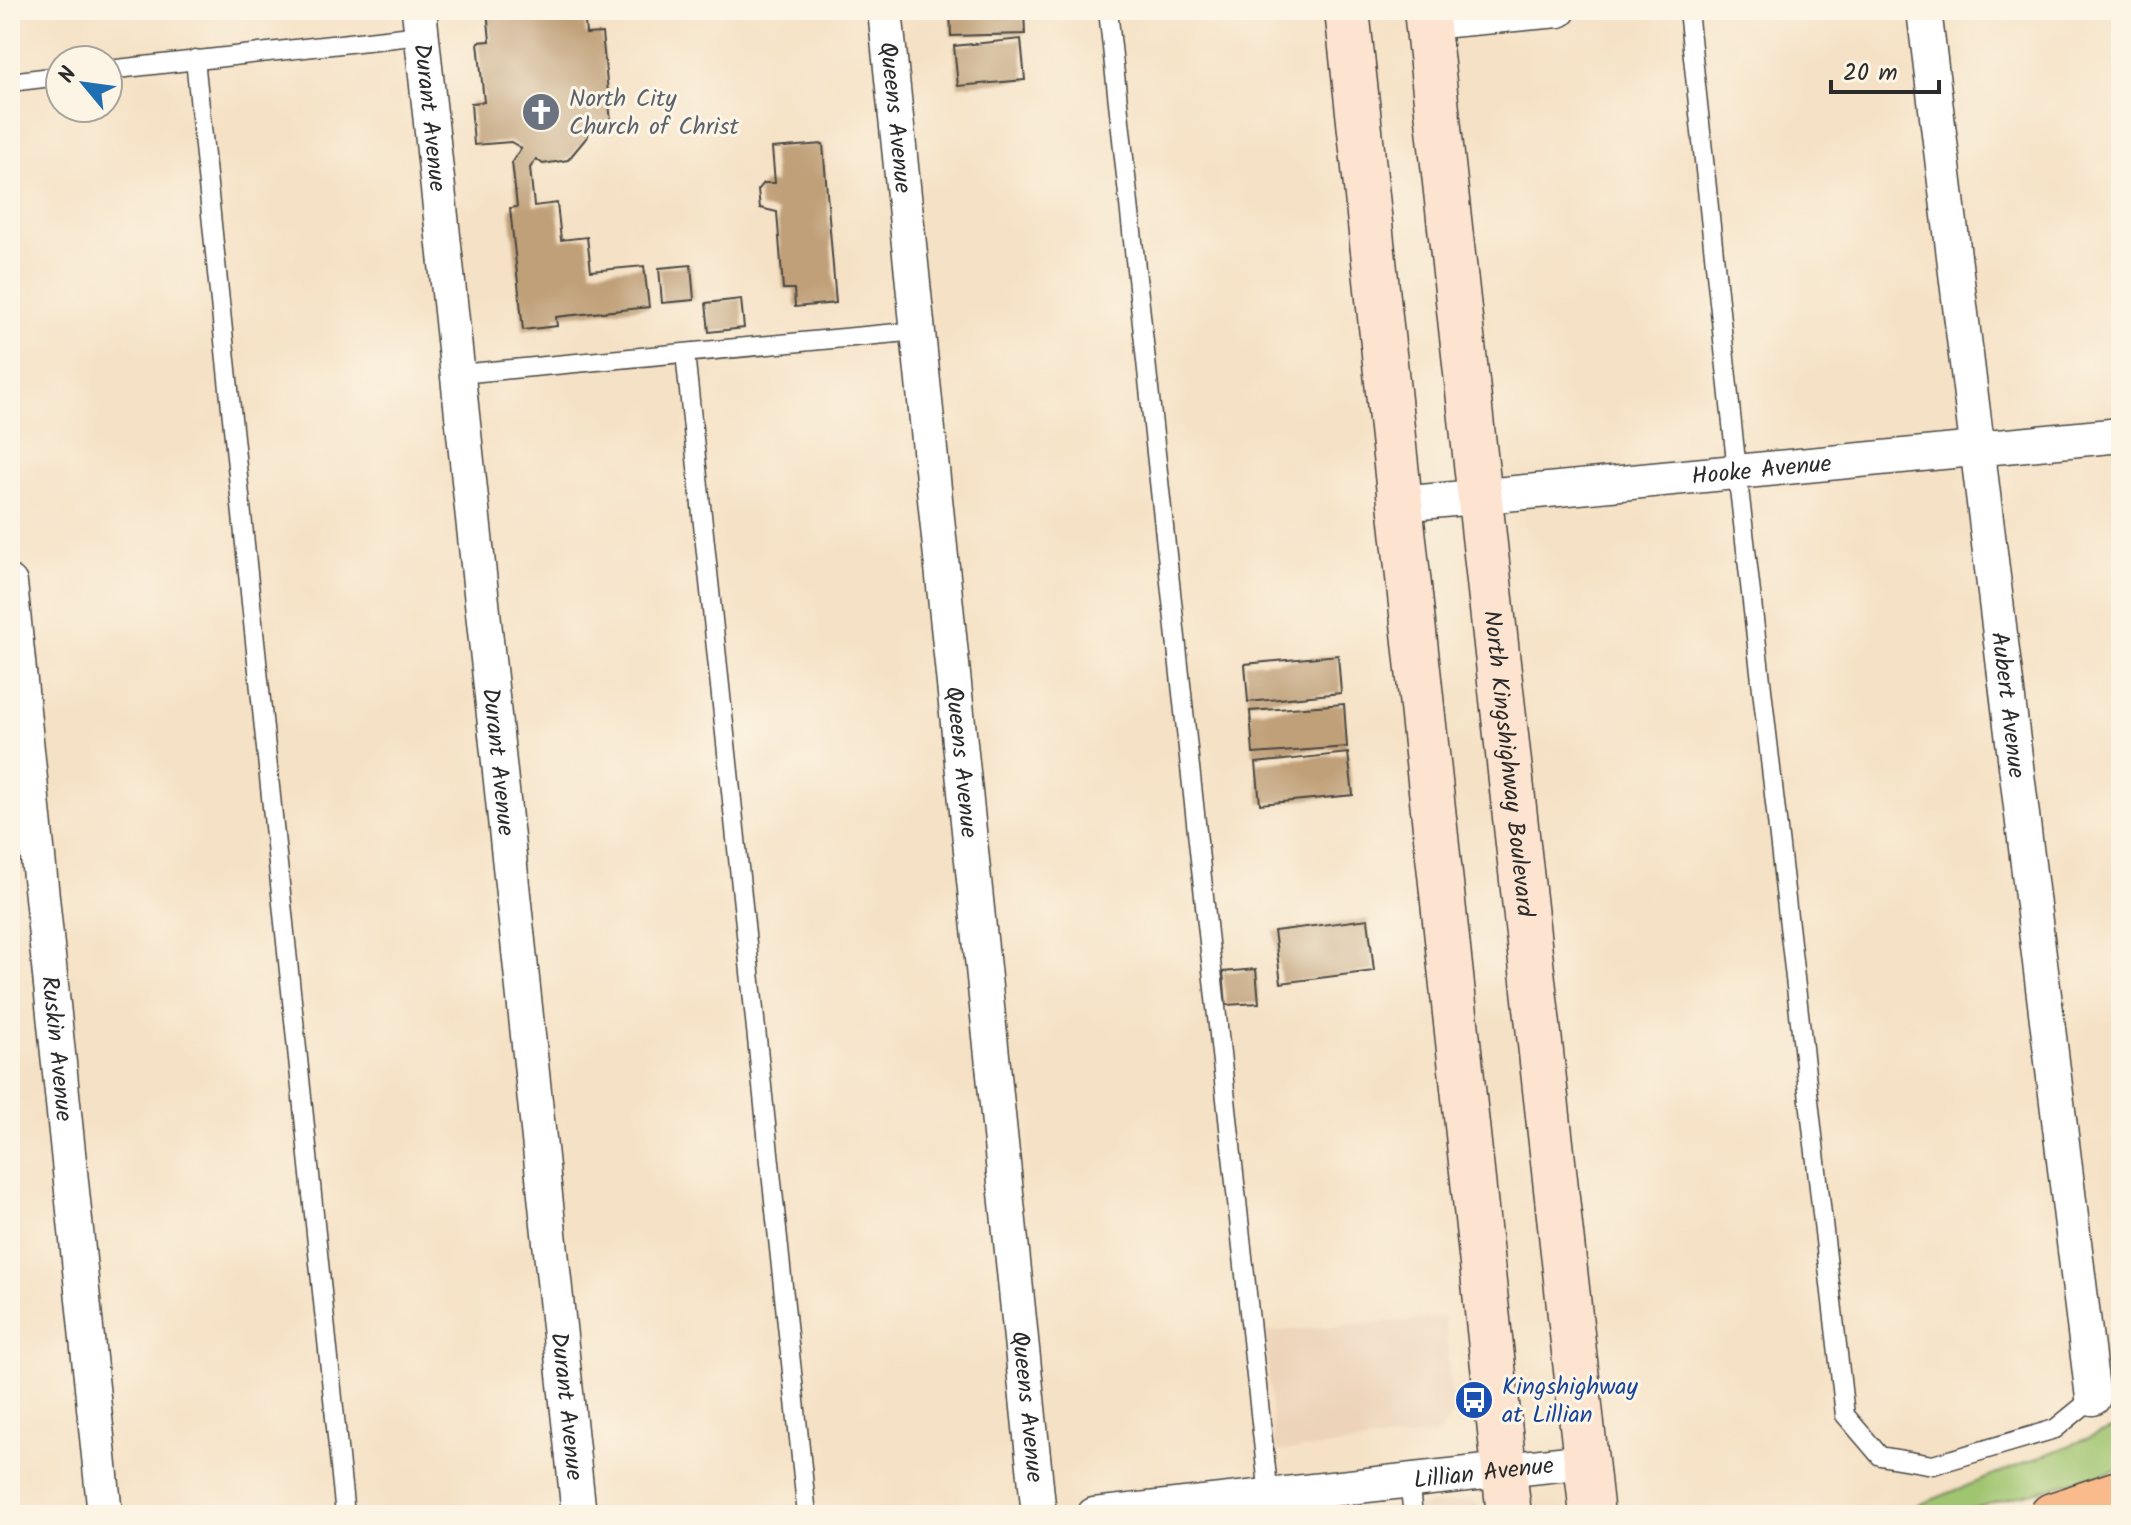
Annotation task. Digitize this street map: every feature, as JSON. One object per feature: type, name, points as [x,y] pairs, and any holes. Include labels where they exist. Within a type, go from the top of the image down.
[{"type":"highway","points":[[2052,1515],[2121,1492]]},
{"type":"main road","points":[[1347,10],[1509,1515]]},
{"type":"main road","name":"North Kingshighway Boulevard","points":[[1427,16],[1592,1515]]},
{"type":"street","name":"Queens Avenue","points":[[885,10],[1039,1515]]},
{"type":"street","points":[[1427,16],[1559,10]]},
{"type":"street","name":"Aubert Avenue","points":[[1924,10],[2093,1398]]},
{"type":"street","name":"Durant Avenue","points":[[420,22],[579,1515]]},
{"type":"street","name":"Hooke Avenue","points":[[1401,504],[1480,494],[2121,435]]},
{"type":"street","name":"Ruskin Avenue","points":[[10,583],[105,1515]]},
{"type":"street","name":"Lillian Avenue","points":[[1094,1515],[1270,1506],[1409,1481],[1586,1461]]},
{"type":"lane","points":[[1108,10],[1270,1506]]},
{"type":"lane","points":[[1688,10],[1737,471],[1845,1415],[1880,1456],[1933,1465],[2055,1429],[2093,1398]]},
{"type":"lane","points":[[124,68],[420,22]]},
{"type":"lane","points":[[195,59],[345,1515]]},
{"type":"lane","points":[[10,82],[44,78]]},
{"type":"lane","points":[[459,374],[918,331]]},
{"type":"lane","points":[[685,353],[807,1515]]},
{"type":"lane","points":[[1409,1481],[1413,1515]]},
{"type":"shaded area","points":[[1445,1317],[1452,1414],[1439,1434],[1275,1452],[1265,1332]]},
{"type":"shaded area","points":[[1472,1500],[1487,1515],[1333,1515]]},
{"type":"green space","points":[[2121,1425],[2121,1469],[1947,1515],[1893,1515]]},
{"type":"building","name":"North City Church of Christ","points":[[487,10],[584,10],[586,34],[602,33],[611,122],[587,124],[588,136],[568,160],[543,164],[536,159],[530,168],[534,206],[557,203],[561,240],[587,237],[591,271],[644,266],[649,307],[556,317],[557,326],[523,330],[510,208],[517,207],[512,162],[521,148],[511,142],[474,145],[471,103],[484,102],[478,42],[490,41]]},
{"type":"building","points":[[950,10],[1024,10],[1025,34],[951,36]]},
{"type":"building","points":[[1021,39],[1025,80],[958,86],[954,46]]},
{"type":"building","points":[[823,144],[836,303],[795,307],[794,289],[783,289],[777,212],[760,208],[758,190],[764,183],[775,183],[772,148]]},
{"type":"building","points":[[691,265],[694,300],[662,303],[659,268]]},
{"type":"building","points":[[741,299],[744,328],[709,332],[706,303]]},
{"type":"building","points":[[1338,655],[1341,693],[1248,702],[1245,664]]},
{"type":"building","points":[[1344,704],[1347,747],[1253,754],[1250,711]]},
{"type":"building","points":[[1348,753],[1353,795],[1260,804],[1256,763]]},
{"type":"building","points":[[1368,919],[1374,971],[1281,983],[1274,931]]},
{"type":"building","points":[[1256,969],[1259,1003],[1226,1005],[1223,972]]},
{"type":"place","name":"North City Church of Christ","points":[[541,112]]},
{"type":"place","name":"Kingshighway at Lillian","points":[[1474,1400]]}]
